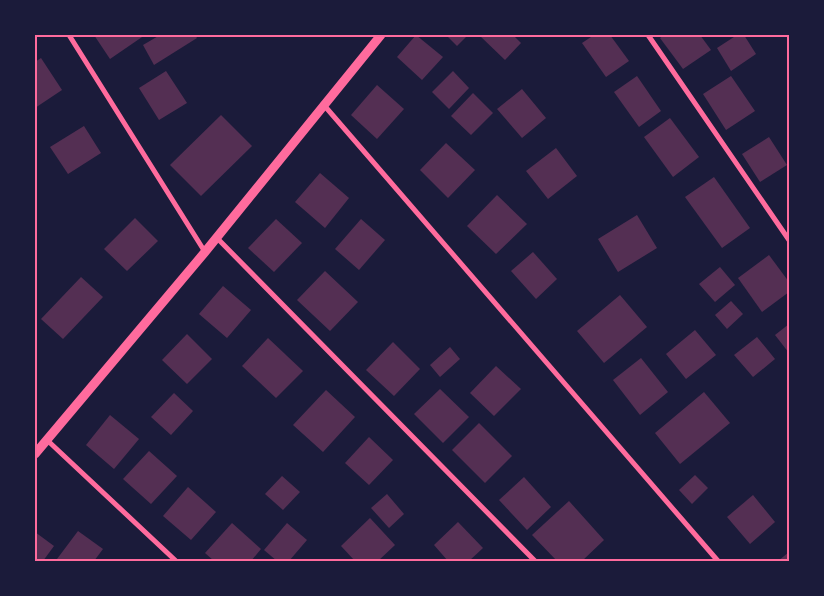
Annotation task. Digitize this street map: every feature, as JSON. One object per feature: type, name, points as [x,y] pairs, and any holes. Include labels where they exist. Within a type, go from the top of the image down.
[{"type":"street","points":[[69,35],[205,252]]},
{"type":"street","points":[[35,454],[205,252],[323,104],[381,35]]},
{"type":"street","points":[[648,35],[789,240]]},
{"type":"street","points":[[323,104],[718,561]]},
{"type":"street","points":[[216,237],[535,561]]},
{"type":"street","points":[[47,440],[176,561]]},
{"type":"building","points":[[94,35],[145,35],[110,59]]},
{"type":"building","points":[[160,35],[195,35],[197,38],[154,65],[143,45]]},
{"type":"building","points":[[416,35],[443,57],[422,80],[397,57]]},
{"type":"building","points":[[446,35],[468,35],[457,46]]},
{"type":"building","points":[[479,35],[513,35],[521,43],[505,60]]},
{"type":"building","points":[[594,35],[610,35],[629,61],[606,77],[582,43]]},
{"type":"building","points":[[664,35],[700,35],[711,50],[683,69],[660,38]]},
{"type":"building","points":[[737,35],[744,35],[756,54],[731,71],[717,48]]},
{"type":"building","points":[[41,58],[62,90],[35,108],[35,62]]},
{"type":"building","points":[[166,71],[187,103],[159,120],[139,88]]},
{"type":"building","points":[[453,71],[469,88],[449,109],[432,92]]},
{"type":"building","points":[[637,76],[661,111],[639,127],[614,92]]},
{"type":"building","points":[[731,76],[755,111],[726,130],[703,94]]},
{"type":"building","points":[[377,85],[404,109],[377,139],[351,115]]},
{"type":"building","points":[[522,89],[546,118],[522,138],[497,109]]},
{"type":"building","points":[[473,93],[493,113],[471,135],[451,116]]},
{"type":"building","points":[[221,115],[252,146],[201,196],[170,165]]},
{"type":"building","points":[[670,118],[699,157],[673,177],[644,137]]},
{"type":"building","points":[[84,126],[101,153],[68,174],[50,147]]},
{"type":"building","points":[[769,137],[787,165],[760,182],[742,154]]},
{"type":"building","points":[[446,143],[475,170],[448,198],[420,170]]},
{"type":"building","points":[[556,148],[577,176],[548,199],[526,171]]},
{"type":"building","points":[[320,173],[349,198],[325,228],[295,202]]},
{"type":"building","points":[[714,177],[750,228],[722,248],[685,197]]},
{"type":"building","points":[[497,195],[527,224],[496,254],[467,226]]},
{"type":"building","points":[[637,215],[657,248],[618,272],[598,239]]},
{"type":"building","points":[[135,218],[158,241],[127,271],[104,249]]},
{"type":"building","points":[[276,219],[302,243],[274,272],[248,248]]},
{"type":"building","points":[[361,219],[385,240],[359,270],[335,249]]},
{"type":"building","points":[[533,252],[557,279],[536,299],[511,271]]},
{"type":"building","points":[[769,255],[789,282],[789,292],[762,312],[738,278]]},
{"type":"building","points":[[720,267],[735,285],[715,302],[699,284]]},
{"type":"building","points":[[325,271],[358,302],[330,331],[297,300]]},
{"type":"building","points":[[81,277],[103,297],[63,339],[41,319]]},
{"type":"building","points":[[223,286],[251,310],[227,338],[199,314]]},
{"type":"building","points":[[620,295],[647,327],[604,363],[577,331]]},
{"type":"building","points":[[731,301],[743,314],[727,329],[715,315]]},
{"type":"building","points":[[789,324],[789,353],[775,335]]},
{"type":"building","points":[[695,330],[716,355],[686,379],[666,354]]},
{"type":"building","points":[[187,334],[212,359],[187,384],[162,360]]},
{"type":"building","points":[[757,337],[775,359],[753,377],[734,355]]},
{"type":"building","points":[[268,338],[303,371],[276,398],[242,366]]},
{"type":"building","points":[[393,342],[420,369],[394,396],[366,370]]},
{"type":"building","points":[[450,347],[460,359],[440,377],[430,365]]},
{"type":"building","points":[[641,358],[668,392],[640,415],[613,380]]},
{"type":"building","points":[[496,366],[521,389],[494,416],[470,393]]},
{"type":"building","points":[[440,389],[469,417],[443,443],[414,414]]},
{"type":"building","points":[[326,390],[355,417],[323,452],[293,425]]},
{"type":"building","points":[[704,392],[730,423],[680,464],[655,433]]},
{"type":"building","points":[[174,393],[193,411],[171,435],[151,417]]},
{"type":"building","points":[[110,415],[139,439],[114,469],[86,445]]},
{"type":"building","points":[[479,423],[512,456],[485,483],[452,450]]},
{"type":"building","points":[[369,437],[393,460],[369,485],[345,463]]},
{"type":"building","points":[[149,451],[177,476],[151,504],[123,479]]},
{"type":"building","points":[[695,475],[708,488],[692,504],[679,490]]},
{"type":"building","points":[[282,476],[300,492],[283,510],[265,494]]},
{"type":"building","points":[[524,477],[551,507],[527,530],[499,500]]},
{"type":"building","points":[[188,487],[216,512],[191,540],[163,516]]},
{"type":"building","points":[[387,494],[404,514],[389,528],[371,508]]},
{"type":"building","points":[[753,495],[775,522],[750,544],[727,517]]},
{"type":"building","points":[[569,501],[604,540],[582,561],[557,561],[532,535]]},
{"type":"building","points":[[370,518],[395,545],[378,561],[355,561],[341,546]]},
{"type":"building","points":[[458,522],[483,548],[469,561],[448,561],[434,545]]},
{"type":"building","points":[[232,523],[261,549],[251,561],[214,561],[205,553]]},
{"type":"building","points":[[287,523],[307,540],[289,561],[277,561],[264,550]]},
{"type":"building","points":[[78,531],[103,549],[94,561],[59,561],[57,559]]},
{"type":"building","points":[[35,532],[54,546],[43,561],[35,561]]},
{"type":"building","points":[[789,552],[789,561],[778,561]]}]
